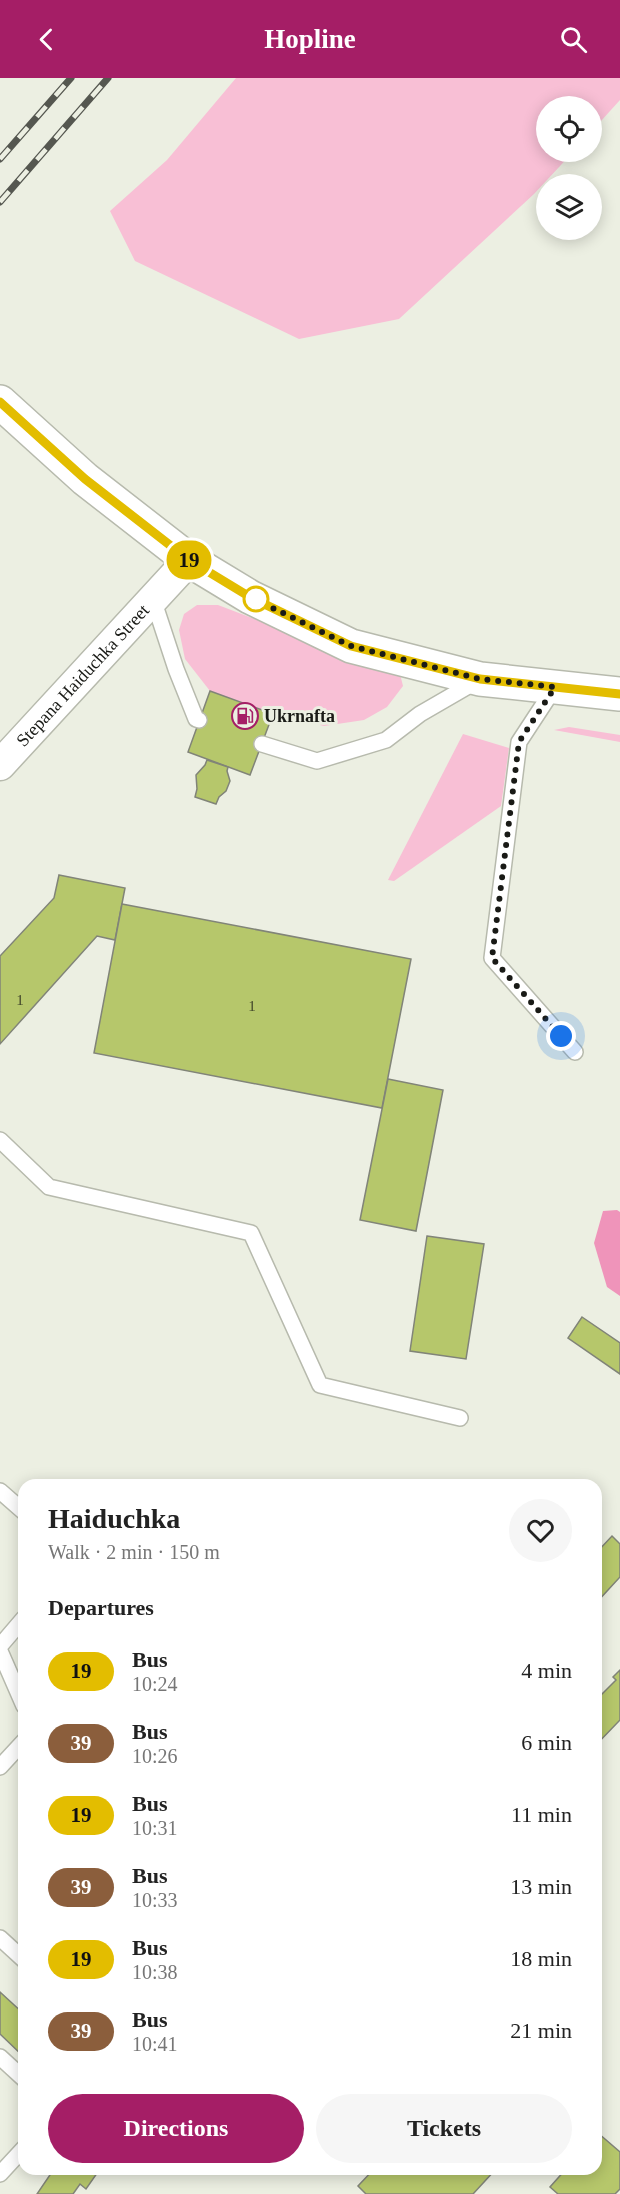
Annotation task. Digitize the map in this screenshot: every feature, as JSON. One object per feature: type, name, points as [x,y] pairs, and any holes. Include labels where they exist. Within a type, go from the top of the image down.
[{"type":"main road","points":[[0,402],[85,479],[189,560],[250,597],[351,646],[480,679],[620,694]]},
{"type":"street","name":"Stepana Haiduchka Street","points":[[0,765],[189,560]]},
{"type":"lane","points":[[153,599],[176,669],[196,719],[199,720]]},
{"type":"lane","points":[[262,744],[317,762],[386,740],[420,714],[480,679]]},
{"type":"lane","points":[[555,687],[519,742],[492,958],[575,1052]]},
{"type":"lane","points":[[0,1140],[49,1187],[251,1233],[320,1385],[460,1418]]},
{"type":"lane","points":[[0,1491],[18,1507]]},
{"type":"lane","points":[[0,1646],[18,1625]]},
{"type":"lane","points":[[0,1651],[18,1692]]},
{"type":"lane","points":[[0,1767],[18,1748]]},
{"type":"lane","points":[[0,1938],[18,1954]]},
{"type":"lane","points":[[0,2057],[18,2074]]},
{"type":"lane","points":[[0,2174],[18,2154]]},
{"type":"shaded area","points":[[236,78],[620,78],[620,100],[602,120],[602,96],[536,96],[536,162],[564,162],[553,174],[536,174],[534,194],[399,319],[299,339],[135,261],[110,211],[167,160]]},
{"type":"shaded area","points":[[197,605],[218,605],[400,674],[403,686],[387,707],[364,720],[324,726],[273,714],[210,691],[185,659],[179,630],[184,614]]},
{"type":"shaded area","points":[[569,727],[620,735],[620,742],[554,730]]},
{"type":"shaded area","points":[[463,734],[509,748],[501,806],[394,881],[388,880]]},
{"type":"shaded area","points":[[617,1210],[620,1212],[620,1296],[607,1287],[594,1243],[603,1211]]},
{"type":"building","points":[[210,691],[273,714],[250,775],[188,752]]},
{"type":"building","points":[[207,760],[228,767],[230,781],[216,804],[195,797],[196,775]]},
{"type":"building","points":[[59,875],[125,888],[115,940],[97,936],[0,1044],[0,956],[54,898]]},
{"type":"building","points":[[122,904],[411,959],[382,1108],[94,1053]]},
{"type":"building","points":[[388,1079],[443,1090],[416,1231],[360,1220]]},
{"type":"building","points":[[427,1236],[484,1244],[466,1359],[410,1351]]},
{"type":"building","points":[[582,1317],[620,1343],[620,1374],[568,1338]]},
{"type":"building","points":[[612,1536],[620,1544],[620,1577],[602,1596],[602,1547]]},
{"type":"building","points":[[620,1670],[620,1720],[602,1739],[602,1694],[616,1680],[613,1677]]},
{"type":"building","points":[[0,1992],[18,2008],[18,2051],[0,2034]]},
{"type":"building","points":[[602,2136],[620,2152],[620,2189],[615,2194],[558,2194],[550,2187],[561,2175],[602,2175]]},
{"type":"building","points":[[50,2175],[96,2175],[86,2189],[80,2184],[73,2194],[37,2194]]},
{"type":"building","points":[[368,2175],[490,2175],[473,2194],[366,2194],[358,2186]]},
{"type":"railway","points":[[0,159],[71,78]]},
{"type":"railway","points":[[0,202],[108,78]]},
{"type":"bus line","name":"19","points":[[0,402],[85,479],[189,560],[250,597],[351,646],[480,679],[620,694]]},
{"type":"place","name":"Ukrnafta","points":[[245,716]]},
{"type":"route","points":[[256,599],[250,597],[351,646],[480,679],[555,687],[519,742],[492,958],[561,1036]]}]
